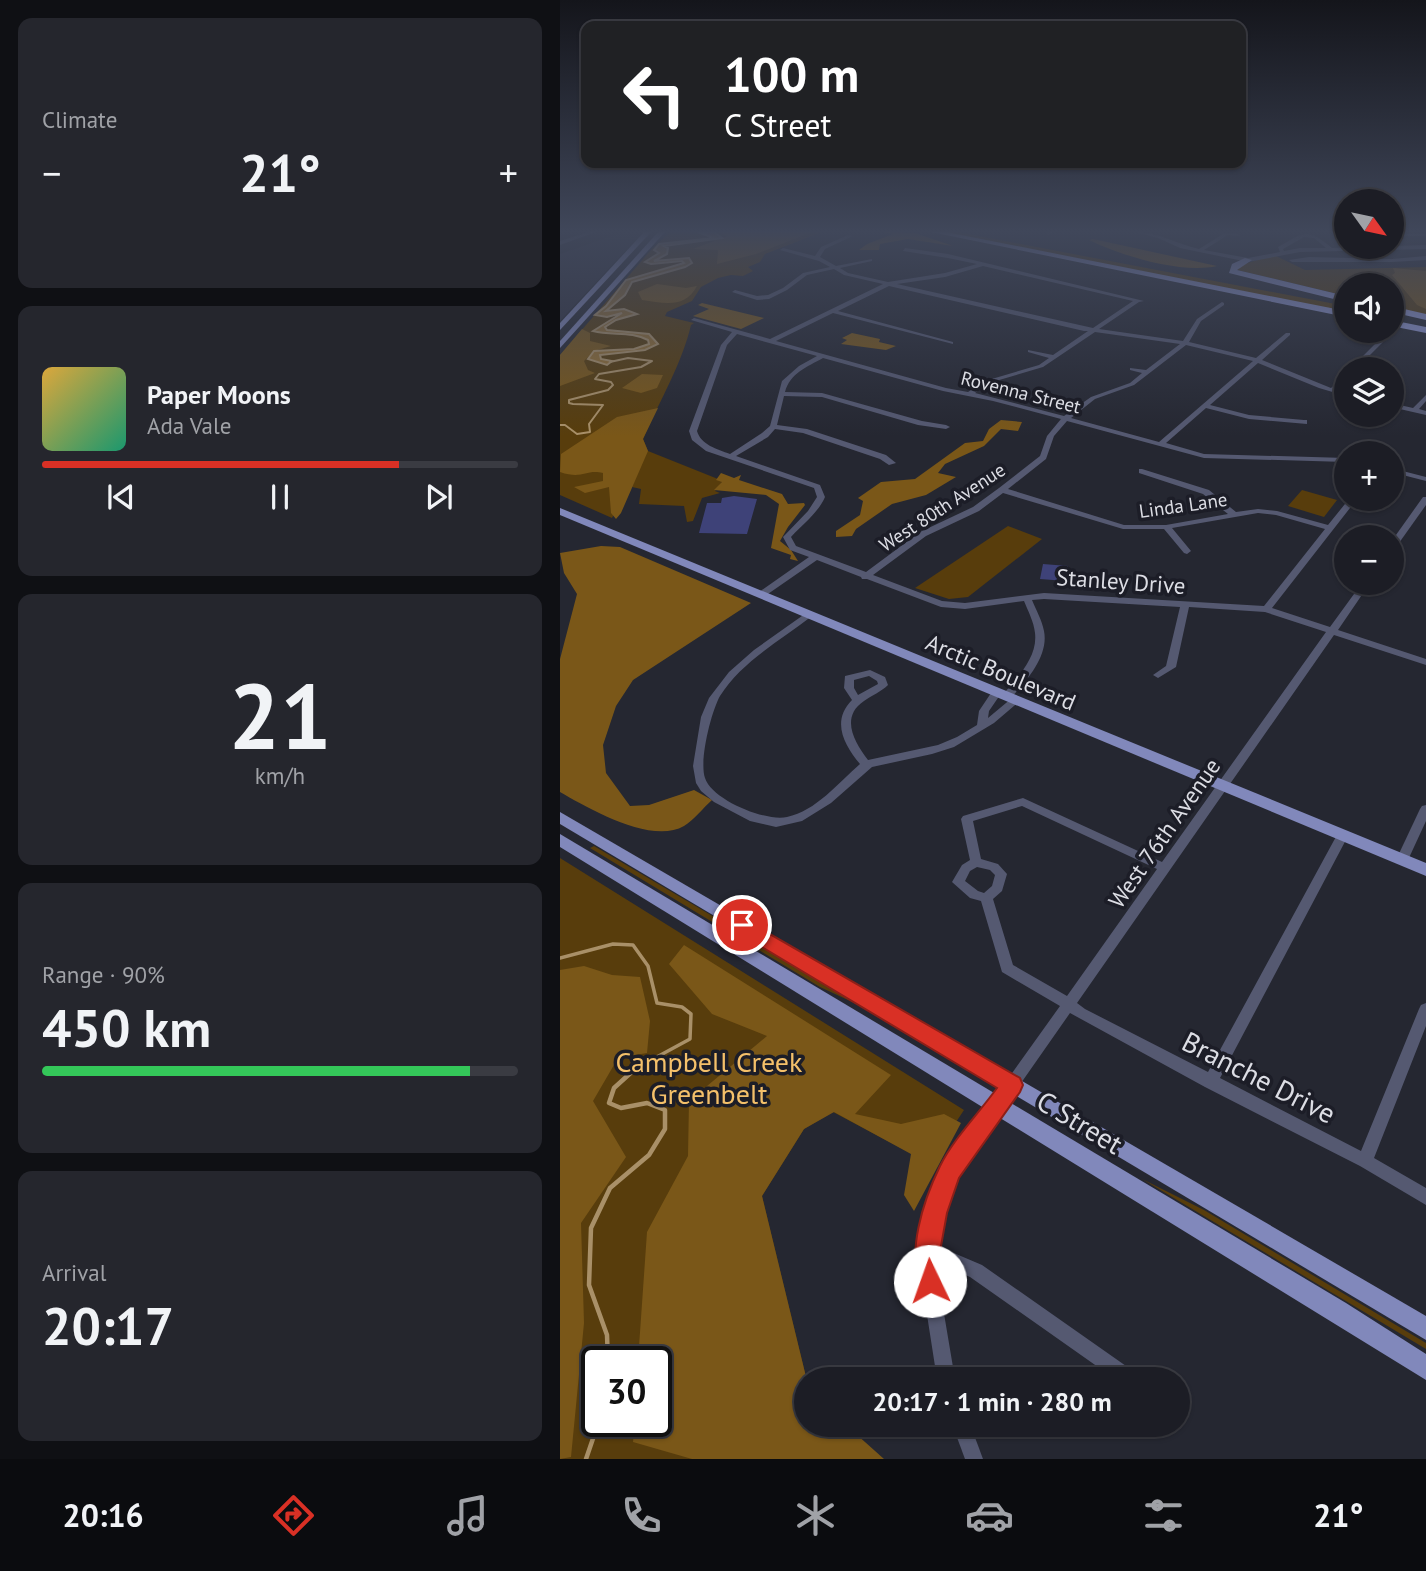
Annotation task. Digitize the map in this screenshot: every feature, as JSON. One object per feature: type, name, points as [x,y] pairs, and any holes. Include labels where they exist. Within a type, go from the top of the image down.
[{"type":"highway","points":[[1282,300],[1334,311]]},
{"type":"highway","points":[[1404,315],[1426,319]]},
{"type":"highway","points":[[1404,326],[1426,330]]},
{"type":"main road","points":[[560,328],[586,300]]},
{"type":"main road","points":[[560,346],[601,300]]},
{"type":"main road","name":"Arctic Boulevard","points":[[560,511],[1426,870]]},
{"type":"main road","name":"C Street","points":[[560,817],[1426,1329]]},
{"type":"main road","name":"C Street","points":[[560,840],[1338,1311],[1426,1368]]},
{"type":"street","points":[[771,341],[855,300]]},
{"type":"street","points":[[959,300],[1095,331],[1185,343],[1256,360],[1332,391]]},
{"type":"street","points":[[970,394],[987,382],[1031,370],[1054,358],[1139,301],[1135,300]]},
{"type":"street","name":"West 80th Avenue","points":[[865,577],[923,534],[976,509],[1002,490],[1043,457],[1051,436],[1066,418],[1093,398],[1132,384],[1185,343],[1199,320],[1222,304]]},
{"type":"street","points":[[832,311],[951,343]]},
{"type":"street","name":"Rovenna Street","points":[[694,320],[945,390],[1066,418],[1204,456],[1334,460]]},
{"type":"street","points":[[736,331],[730,335],[720,356],[692,431],[702,444],[730,456],[765,435],[773,427],[785,382],[792,373],[822,356]]},
{"type":"street","points":[[1161,444],[1288,334]]},
{"type":"street","points":[[1365,357],[1378,343]]},
{"type":"street","points":[[1030,351],[1054,358]]},
{"type":"street","points":[[720,356],[733,356]]},
{"type":"street","points":[[1132,369],[1147,372]]},
{"type":"street","points":[[782,394],[822,396],[920,423],[946,427]]},
{"type":"street","points":[[1415,411],[1426,397]]},
{"type":"street","points":[[1205,406],[1248,417],[1304,422]]},
{"type":"street","points":[[1404,408],[1426,413]]},
{"type":"street","points":[[773,427],[804,431],[883,457],[892,463]]},
{"type":"street","name":"Stanley Drive","points":[[730,456],[817,487],[821,497],[818,506],[800,520],[787,537],[793,548],[941,604],[965,606],[1044,596],[1266,609],[1426,662]]},
{"type":"street","points":[[1142,471],[1206,492],[1232,513]]},
{"type":"street","points":[[1404,473],[1426,479]]},
{"type":"street","name":"Linda Lane","points":[[1002,490],[1123,527],[1166,527],[1232,513],[1266,511],[1329,528]]},
{"type":"street","points":[[1404,534],[1417,520],[1426,499]]},
{"type":"street","points":[[1266,609],[1343,511]]},
{"type":"street","points":[[1166,527],[1187,551]]},
{"type":"street","points":[[762,594],[814,558]]},
{"type":"street","name":"West 76th Avenue","points":[[926,1257],[935,1213],[950,1172],[1358,595]]},
{"type":"street","points":[[982,725],[984,711],[1007,696],[1016,686],[1039,647],[1040,633],[1027,598]]},
{"type":"street","points":[[1158,676],[1171,667],[1185,605]]},
{"type":"street","points":[[809,614],[741,667],[714,698],[702,732],[697,770],[699,781],[705,790],[724,803],[762,821],[776,824],[802,818],[866,765],[941,748],[966,738],[982,725],[999,717],[1007,696]]},
{"type":"street","points":[[858,700],[848,712],[845,727],[852,747],[866,765]]},
{"type":"street","points":[[976,863],[967,819],[1023,802],[1165,868]]},
{"type":"street","points":[[1402,860],[1426,808]]},
{"type":"street","points":[[1210,1082],[1342,836]]},
{"type":"street","points":[[976,863],[994,867],[1001,874],[999,888],[986,898],[974,895],[958,882],[966,868],[976,863]]},
{"type":"street","name":"Branche Drive","points":[[986,898],[1007,968],[1057,996],[1068,1006],[1365,1161],[1426,1197]]},
{"type":"street","points":[[1365,1161],[1426,1009]]},
{"type":"street","points":[[944,1367],[926,1257],[949,1259],[976,1271],[1113,1367]]},
{"type":"street","points":[[966,1437],[974,1459]]},
{"type":"shaded area","points":[[560,300],[580,300],[560,321]]},
{"type":"shaded area","points":[[611,300],[619,300],[606,311],[624,309],[637,314],[616,320],[605,327],[607,330],[649,334],[658,344],[645,350],[600,355],[601,359],[612,361],[607,365],[588,359],[594,351],[634,349],[649,344],[648,340],[635,335],[593,331],[622,313],[607,317],[595,315]]},
{"type":"shaded area","points":[[643,300],[682,300],[666,303]]},
{"type":"shaded area","points":[[1413,300],[1426,300],[1426,309],[1417,305]]},
{"type":"shaded area","points":[[702,303],[764,318],[741,329],[693,316],[709,309],[698,305]]},
{"type":"shaded area","points":[[582,329],[590,333],[590,341],[611,346],[594,351],[584,361],[588,370],[595,373],[560,386],[560,355]]},
{"type":"shaded area","points":[[852,333],[880,339],[879,342],[896,346],[886,350],[841,344],[847,340],[842,338]]},
{"type":"shaded area","points":[[642,374],[663,375],[657,388],[641,393],[622,388]]},
{"type":"shaded area","points":[[658,408],[643,439],[648,451],[616,519],[611,513],[609,487],[585,493],[574,487],[603,481],[603,473],[574,475],[560,472],[561,454],[617,417]]},
{"type":"shaded area","points":[[1001,420],[1022,422],[1018,431],[1001,429],[984,446],[945,464],[938,473],[956,477],[926,495],[892,504],[856,529],[852,536],[836,537],[836,531],[860,515],[863,501],[858,498],[881,482],[915,479],[965,443],[983,441],[989,429]]},
{"type":"shaded area","points":[[721,473],[734,478],[741,475],[739,480],[782,494],[788,504],[804,503],[780,541],[791,550],[798,561],[790,559],[791,555],[771,548],[779,504],[766,495],[714,490],[722,482],[716,480]]},
{"type":"shaded area","points":[[601,546],[620,547],[751,603],[633,680],[616,706],[603,745],[606,773],[630,806],[649,805],[694,790],[712,800],[684,826],[670,831],[638,828],[620,822],[560,792],[560,659],[577,594],[564,573],[560,553]]},
{"type":"shaded area","points":[[684,945],[891,1075],[855,1114],[901,1124],[944,1114],[961,1123],[914,1211],[904,1195],[911,1154],[834,1112],[804,1129],[762,1196],[804,1367],[794,1367],[794,1437],[859,1437],[884,1459],[692,1459],[633,1442],[633,1437],[672,1437],[672,1346],[639,1346],[647,1232],[688,1156],[689,1101],[767,1036],[712,1014],[669,964]]},
{"type":"shaded area","points":[[584,966],[612,975],[640,977],[650,1021],[647,1053],[618,1058],[593,1101],[626,1157],[581,1223],[584,1323],[571,1457],[560,1459],[560,970]]},
{"type":"green space","points":[[608,300],[693,300],[667,312],[665,316],[694,323],[643,439],[648,451],[723,481],[715,491],[720,493],[702,498],[693,521],[687,522],[684,506],[639,504],[641,489],[632,487],[642,461],[612,518],[560,495],[560,355]]},
{"type":"green space","points":[[1286,300],[1315,300],[1334,304],[1334,310]]},
{"type":"green space","points":[[1404,300],[1426,300],[1426,315],[1404,310]]},
{"type":"green space","points":[[1302,490],[1334,499],[1334,504],[1324,517],[1288,506]]},
{"type":"green space","points":[[1008,526],[1042,539],[968,597],[949,599],[915,588]]},
{"type":"green space","points":[[594,846],[878,1014],[820,987],[590,848]]},
{"type":"green space","name":"Campbell Creek Greenbelt","points":[[560,858],[964,1110],[929,1163],[833,1112],[804,1129],[762,1196],[804,1367],[794,1367],[794,1437],[820,1437],[842,1459],[560,1459]]},
{"type":"green space","points":[[1142,1179],[1204,1210],[1426,1343],[1426,1349]]},
{"type":"building","points":[[734,496],[757,499],[747,534],[699,533],[707,503],[721,503],[722,498]]},
{"type":"building","points":[[1043,564],[1068,566],[1066,581],[1040,579]]},
{"type":"waterway","points":[[560,425],[565,425],[577,434],[590,432],[589,424],[603,405],[573,404],[569,403],[569,400],[608,390],[613,385],[611,382],[595,379],[599,374],[641,367],[652,361],[628,358],[610,362]]},
{"type":"waterway","points":[[560,958],[613,944],[633,945],[648,966],[657,1003],[682,1007],[691,1014],[690,1039],[631,1071]]},
{"type":"waterway","points":[[607,1346],[607,1335],[589,1285],[591,1228],[610,1188],[649,1155],[665,1129],[665,1110],[647,1103],[621,1108],[609,1103],[614,1088],[635,1069]]},
{"type":"waterway","points":[[586,1459],[594,1437]]},
{"type":"route","points":[[742,925],[1012,1085],[979,1127],[950,1172],[935,1213],[926,1257],[930,1281]]}]
